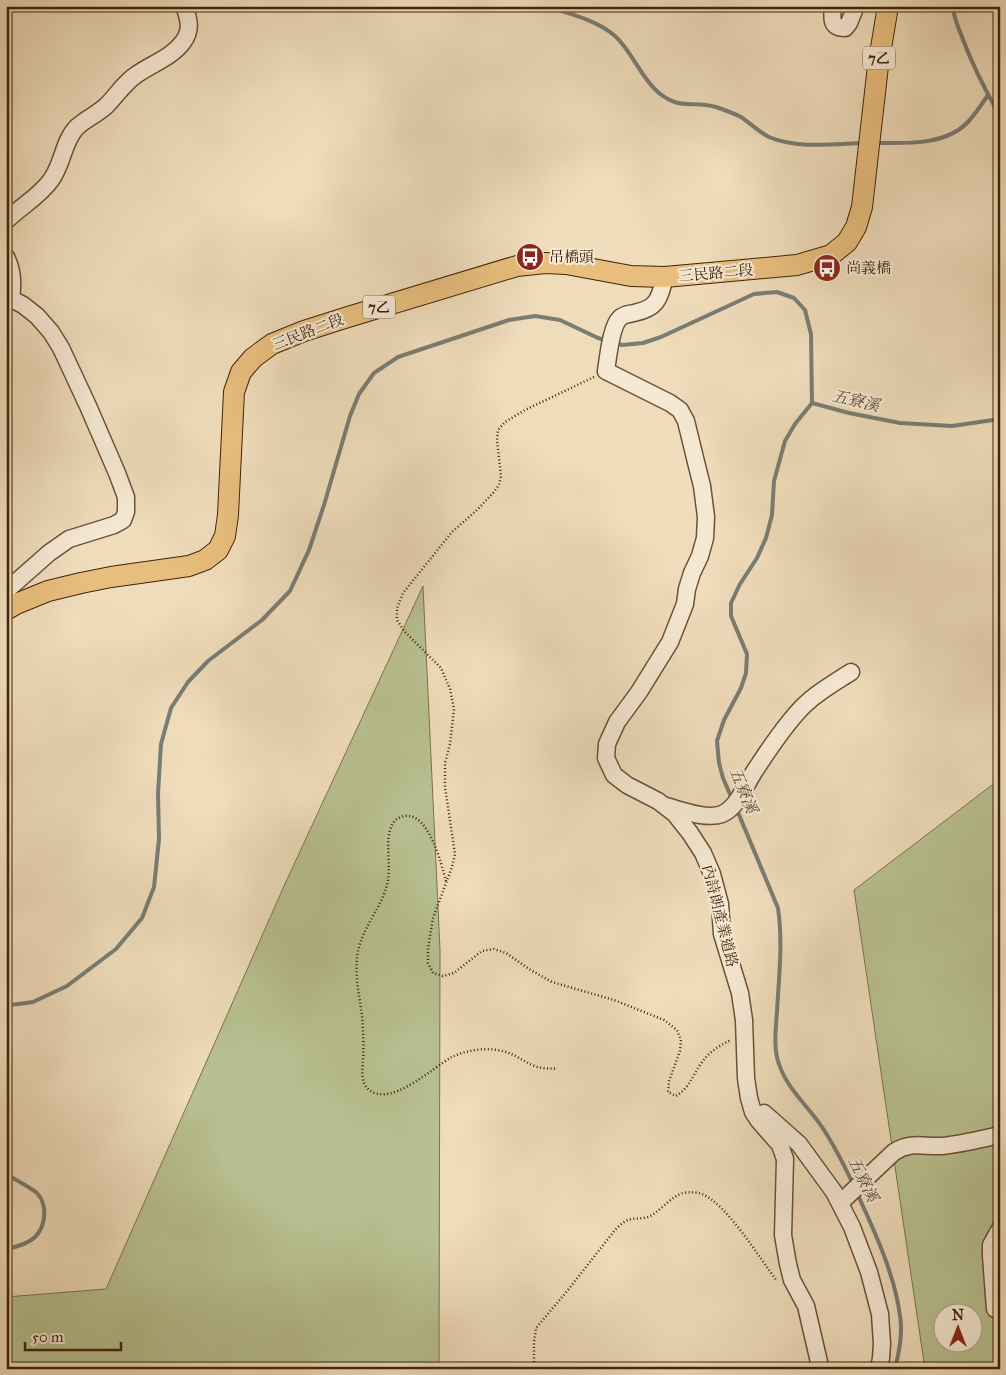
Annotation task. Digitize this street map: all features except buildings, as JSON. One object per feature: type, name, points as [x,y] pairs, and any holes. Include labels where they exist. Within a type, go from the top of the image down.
[{"type":"main road","name":"三民路二段","points":[[6,610],[48,591],[81,582],[189,566],[204,560],[218,550],[225,536],[228,515],[234,392],[240,372],[253,358],[272,344],[348,316],[517,266],[545,262],[631,276],[665,277],[797,265],[830,255],[847,242],[856,227],[862,207],[878,66],[888,6]]},
{"type":"lane","points":[[6,221],[43,191],[60,166],[76,129],[108,105],[129,79],[174,51],[183,42],[190,23],[184,6]]},
{"type":"lane","points":[[833,6],[832,20],[834,25],[839,28],[845,28],[850,24],[856,6]]},
{"type":"lane","points":[[6,257],[12,274],[12,285],[8,298],[37,316],[51,332],[61,348],[88,406],[126,497],[126,512],[122,520],[114,525],[68,539],[6,591]]},
{"type":"lane","points":[[606,371],[618,319],[624,314],[648,309],[655,304],[665,277]]},
{"type":"lane","name":"內詩朗產業道路","points":[[606,371],[670,403],[680,410],[686,421],[702,486],[706,517],[700,556],[692,573],[685,604],[670,642],[639,692],[617,722],[607,744],[606,758],[614,775],[627,785],[658,801],[675,814],[703,853],[712,874],[720,904],[722,934],[740,993],[744,1020],[746,1078],[750,1102],[753,1112],[759,1121],[780,1145],[785,1159],[783,1235],[792,1280],[810,1315],[819,1369]]},
{"type":"lane","points":[[664,805],[708,816],[727,812],[736,802],[777,738],[797,712],[821,691],[851,672]]},
{"type":"lane","points":[[750,1102],[799,1144],[840,1203],[869,1272],[877,1299],[882,1328],[879,1369]]},
{"type":"lane","points":[[840,1203],[900,1148],[908,1145],[944,1146],[1000,1135]]},
{"type":"lane","points":[[995,1309],[991,1244],[1000,1229]]},
{"type":"path","points":[[606,371],[525,410],[505,422],[498,430],[497,440],[501,476],[499,485],[478,509],[452,532],[403,593],[397,608],[397,620],[404,631],[441,668],[450,689],[454,709],[450,744],[445,763],[445,788],[455,854],[433,918],[428,948],[428,963],[433,973],[443,976],[454,973],[482,951],[494,949],[506,952],[529,969],[552,982],[614,1000],[664,1020],[677,1030],[681,1040],[680,1051],[669,1081],[668,1092],[676,1096],[685,1090],[709,1054],[722,1044],[744,1034]]},
{"type":"path","points":[[446,882],[439,854],[422,825],[415,818],[406,816],[398,818],[392,825],[389,839],[389,876],[387,885],[376,912],[362,938],[358,951],[356,973],[364,1039],[362,1069],[367,1088],[374,1093],[383,1094],[396,1091],[418,1081],[451,1058],[468,1051],[483,1049],[509,1053],[542,1068],[557,1069]]},
{"type":"path","points":[[534,1369],[536,1328],[615,1230],[630,1219],[648,1218],[678,1195],[686,1192],[703,1194],[724,1210],[781,1288],[785,1291],[798,1292]]},
{"type":"green space","points":[[423,586],[440,950],[439,1369],[6,1369],[6,1297],[106,1289],[284,886]]},
{"type":"green space","points":[[1000,779],[1000,1369],[925,1369],[854,890]]},
{"type":"waterway","points":[[545,6],[582,18],[608,30],[621,42],[652,87],[674,102],[708,105],[726,110],[741,117],[765,135],[780,141],[815,145],[863,143]]},
{"type":"waterway","name":"五寮溪","points":[[953,6],[956,22],[970,57],[1000,116]]},
{"type":"waterway","points":[[875,143],[924,142],[947,136],[967,123],[988,95]]},
{"type":"waterway","points":[[613,342],[622,345],[643,343],[661,337],[754,294],[777,292],[794,298],[805,310],[811,334],[812,403]]},
{"type":"waterway","points":[[6,1004],[33,1002],[67,986],[116,949],[142,918],[154,887],[159,839],[158,794],[161,744],[171,708],[188,682],[208,661],[262,620],[290,591],[309,550],[350,416],[359,394],[374,373],[398,357],[509,320],[535,316],[560,320],[607,341]]},
{"type":"waterway","name":"五寮溪","points":[[812,403],[849,413],[900,423],[952,426],[1000,419]]},
{"type":"waterway","name":"五寮溪","points":[[732,799],[719,763],[717,741],[724,720],[741,688],[746,673],[747,654],[731,616],[731,603],[740,584],[757,558],[766,538],[772,515],[774,481],[785,441],[795,424],[812,403]]},
{"type":"waterway","name":"五寮溪","points":[[737,810],[778,908],[780,972],[775,1038],[777,1058],[787,1081],[826,1134],[853,1184]]},
{"type":"waterway","points":[[6,1174],[37,1193],[41,1198],[44,1209],[42,1227],[35,1237],[18,1246],[6,1249]]},
{"type":"waterway","name":"五寮溪","points":[[857,1193],[883,1253],[894,1285],[901,1329],[895,1369]]},
{"type":"place","name":"吊橋頭","points":[[530,257]]},
{"type":"place","name":"尚義橋","points":[[827,268]]}]
